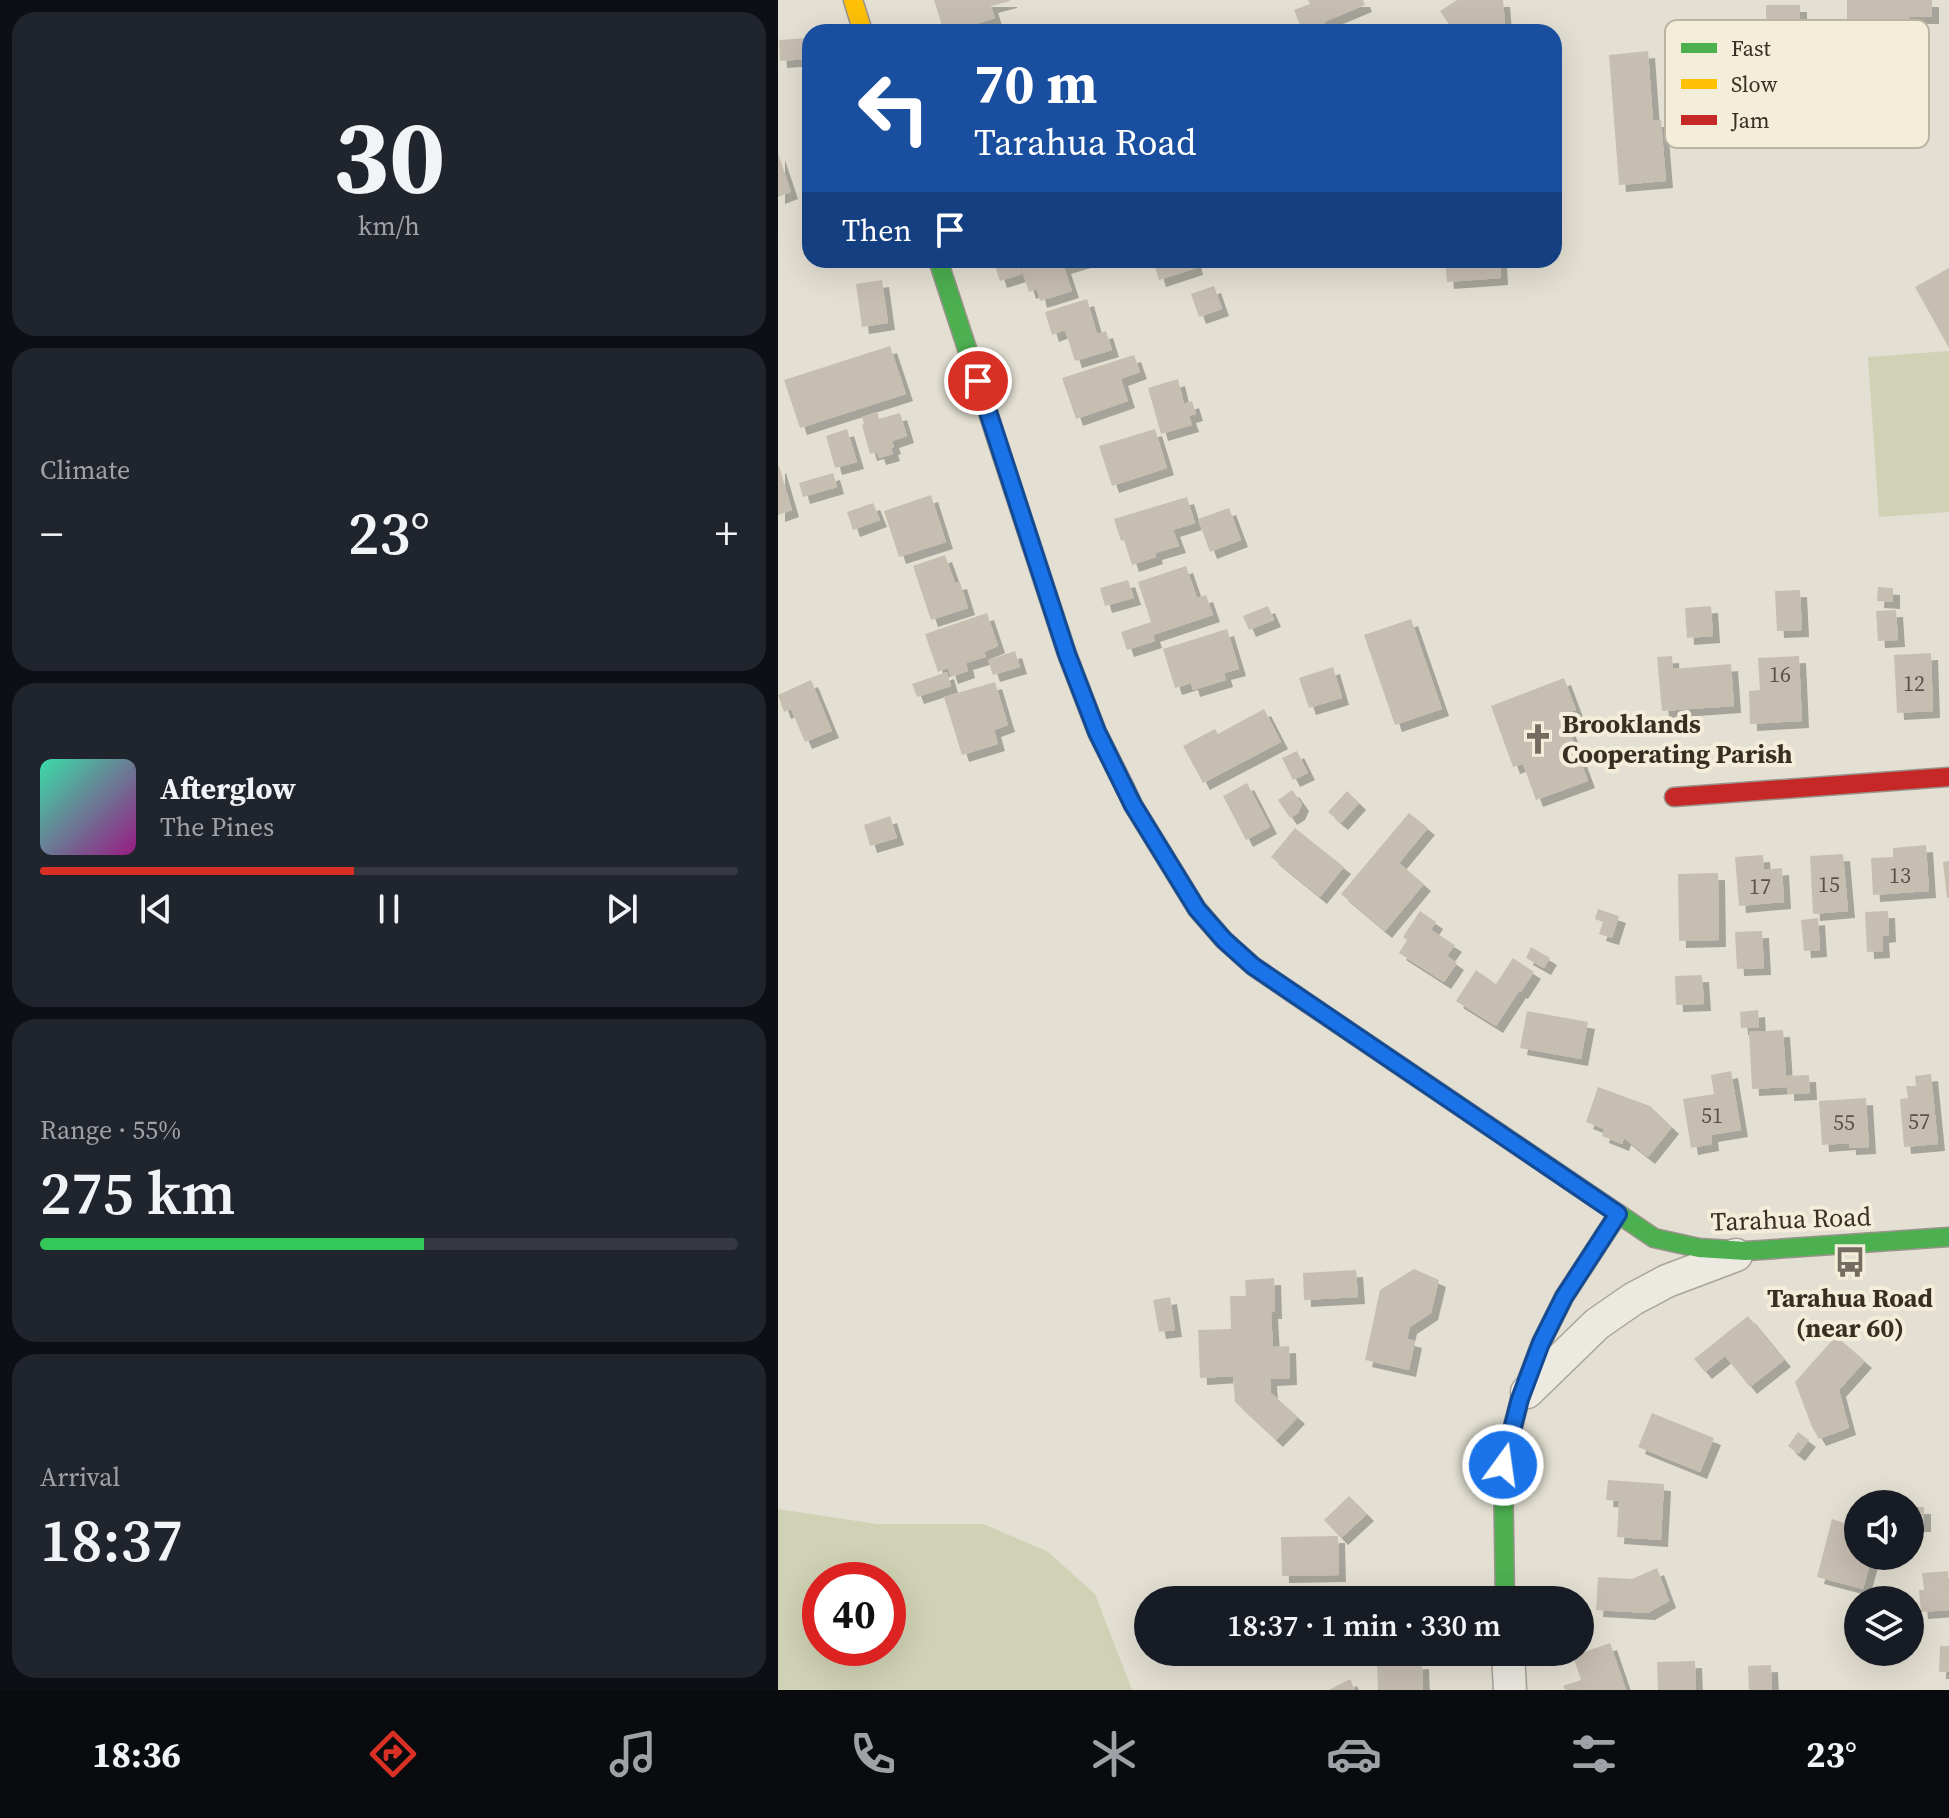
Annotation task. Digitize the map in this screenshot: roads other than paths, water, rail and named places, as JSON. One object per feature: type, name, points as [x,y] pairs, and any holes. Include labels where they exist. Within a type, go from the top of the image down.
[{"type":"street","points":[[853,0],[860,24]]},
{"type":"street","name":"Tarahua Road","points":[[941,268],[1067,654],[1092,719],[1133,805],[1197,909],[1224,940],[1253,966],[1654,1238],[1681,1247],[1746,1251],[1949,1237]]},
{"type":"street","points":[[1674,797],[1949,777]]},
{"type":"street","points":[[1504,1586],[1503,1465],[1520,1399],[1541,1343],[1564,1297],[1618,1214]]},
{"type":"street","points":[[1520,1399],[1597,1324],[1633,1299],[1667,1281],[1746,1251]]},
{"type":"street","points":[[1509,1666],[1510,1690]]},
{"type":"place","name":"Brooklands Cooperating Parish","points":[[1538,739]]},
{"type":"place","name":"Tarahua Road (near 60)","points":[[1850,1262]]}]
